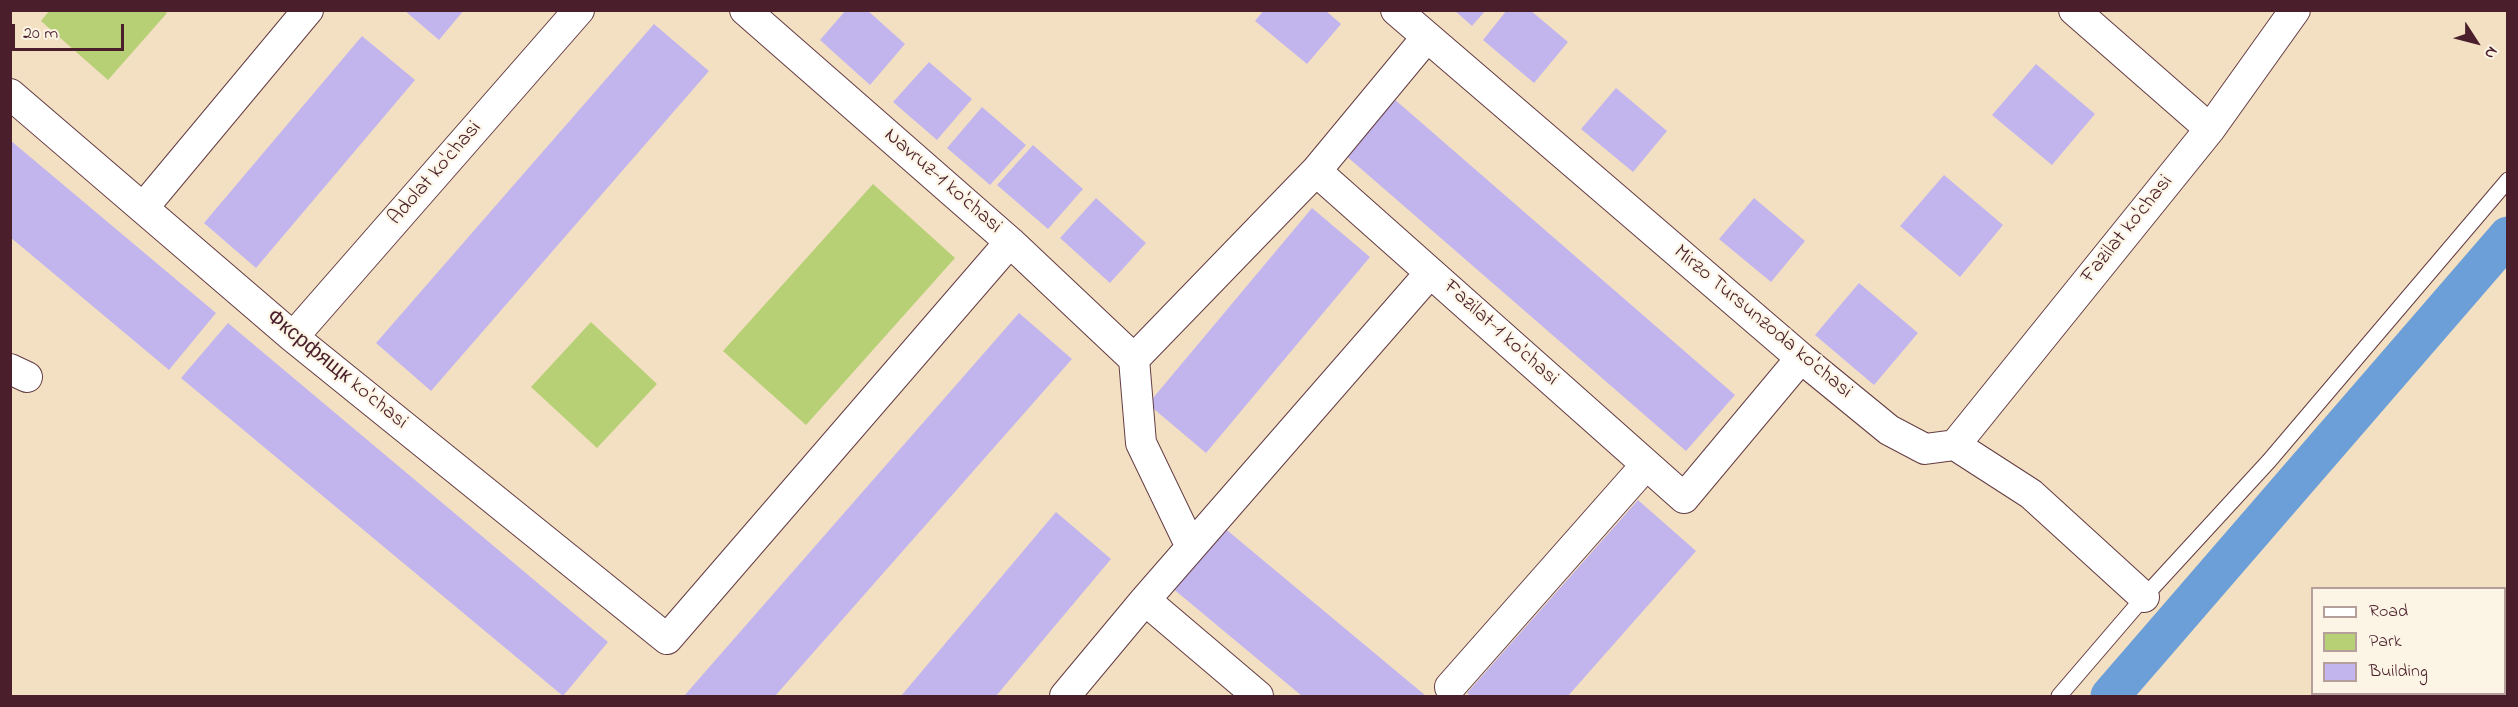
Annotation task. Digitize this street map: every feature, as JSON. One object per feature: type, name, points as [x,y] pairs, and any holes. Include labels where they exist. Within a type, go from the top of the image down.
[{"type":"street","points":[[143,208],[308,10]]},
{"type":"street","name":"Adolat ko'chasi","points":[[293,337],[579,10]]},
{"type":"street","name":"Navruz-1 ko'chasi","points":[[745,10],[1010,242],[1134,359]]},
{"type":"street","name":"Mirzo Tursunzoda ko'chasi","points":[[1396,10],[1801,358],[1889,430],[1925,449],[1955,445]]},
{"type":"street","points":[[2074,10],[2210,129]]},
{"type":"street","name":"Fazilat ko'chasi","points":[[1955,445],[2210,129],[2295,10]]},
{"type":"street","points":[[1191,547],[1141,443],[1134,359],[1316,171],[1427,37]]},
{"type":"street","name":"Фксрфящк ko'chasi","points":[[10,94],[293,337],[667,639],[1010,242]]},
{"type":"street","name":"Fazilat-1 ko'chasi","points":[[1316,171],[1684,498],[1801,358]]},
{"type":"street","points":[[1065,696],[1145,600],[1430,273]]},
{"type":"street","points":[[1955,445],[2031,494],[2144,597]]},
{"type":"street","points":[[1450,687],[1646,465]]},
{"type":"street","points":[[1145,600],[1258,696]]},
{"type":"lane","points":[[2059,696],[2144,597],[2269,461],[2508,180]]},
{"type":"green space","points":[[163,10],[167,13],[108,80],[41,21],[49,11]]},
{"type":"green space","points":[[873,184],[955,258],[806,425],[723,351]]},
{"type":"green space","points":[[591,322],[657,384],[597,448],[531,387]]},
{"type":"building","points":[[404,10],[464,10],[439,40]]},
{"type":"building","points":[[846,10],[867,10],[905,44],[870,85],[820,40]]},
{"type":"building","points":[[1264,10],[1325,10],[1341,24],[1307,64],[1255,21]]},
{"type":"building","points":[[1454,10],[1486,10],[1472,26]]},
{"type":"building","points":[[1507,10],[1530,10],[1568,42],[1534,83],[1483,40]]},
{"type":"building","points":[[654,24],[709,71],[431,391],[376,343]]},
{"type":"building","points":[[362,36],[415,80],[256,268],[204,223]]},
{"type":"building","points":[[929,62],[972,99],[937,140],[893,102]]},
{"type":"building","points":[[2036,64],[2095,114],[2052,165],[1992,115]]},
{"type":"building","points":[[1616,88],[1667,131],[1633,172],[1581,129]]},
{"type":"building","points":[[1393,98],[1735,395],[1686,451],[1344,154]]},
{"type":"building","points":[[982,107],[1026,145],[990,185],[947,148]]},
{"type":"building","points":[[10,140],[216,313],[169,370],[10,237]]},
{"type":"building","points":[[1033,145],[1083,189],[1048,229],[997,185]]},
{"type":"building","points":[[1944,175],[2003,225],[1960,277],[1900,226]]},
{"type":"building","points":[[1096,198],[1146,243],[1110,283],[1060,238]]},
{"type":"building","points":[[1754,198],[1805,241],[1771,282],[1719,239]]},
{"type":"building","points":[[1312,208],[1370,257],[1206,453],[1148,404]]},
{"type":"building","points":[[1859,283],[1918,333],[1874,385],[1815,335]]},
{"type":"building","points":[[1019,313],[1072,359],[775,696],[684,696]]},
{"type":"building","points":[[228,323],[608,642],[563,696],[181,378]]},
{"type":"building","points":[[1638,500],[1696,551],[1568,696],[1470,696],[1467,693]]},
{"type":"building","points":[[1056,512],[1111,559],[996,696],[901,696]]},
{"type":"building","points":[[1222,526],[1426,696],[1302,696],[1171,587]]},
{"type":"building","points":[[2506,601],[2508,602],[2508,627],[2506,629]]},
{"type":"building","points":[[2388,695],[2446,695],[2445,696]]},
{"type":"waterway","points":[[2110,696],[2508,236]]}]
